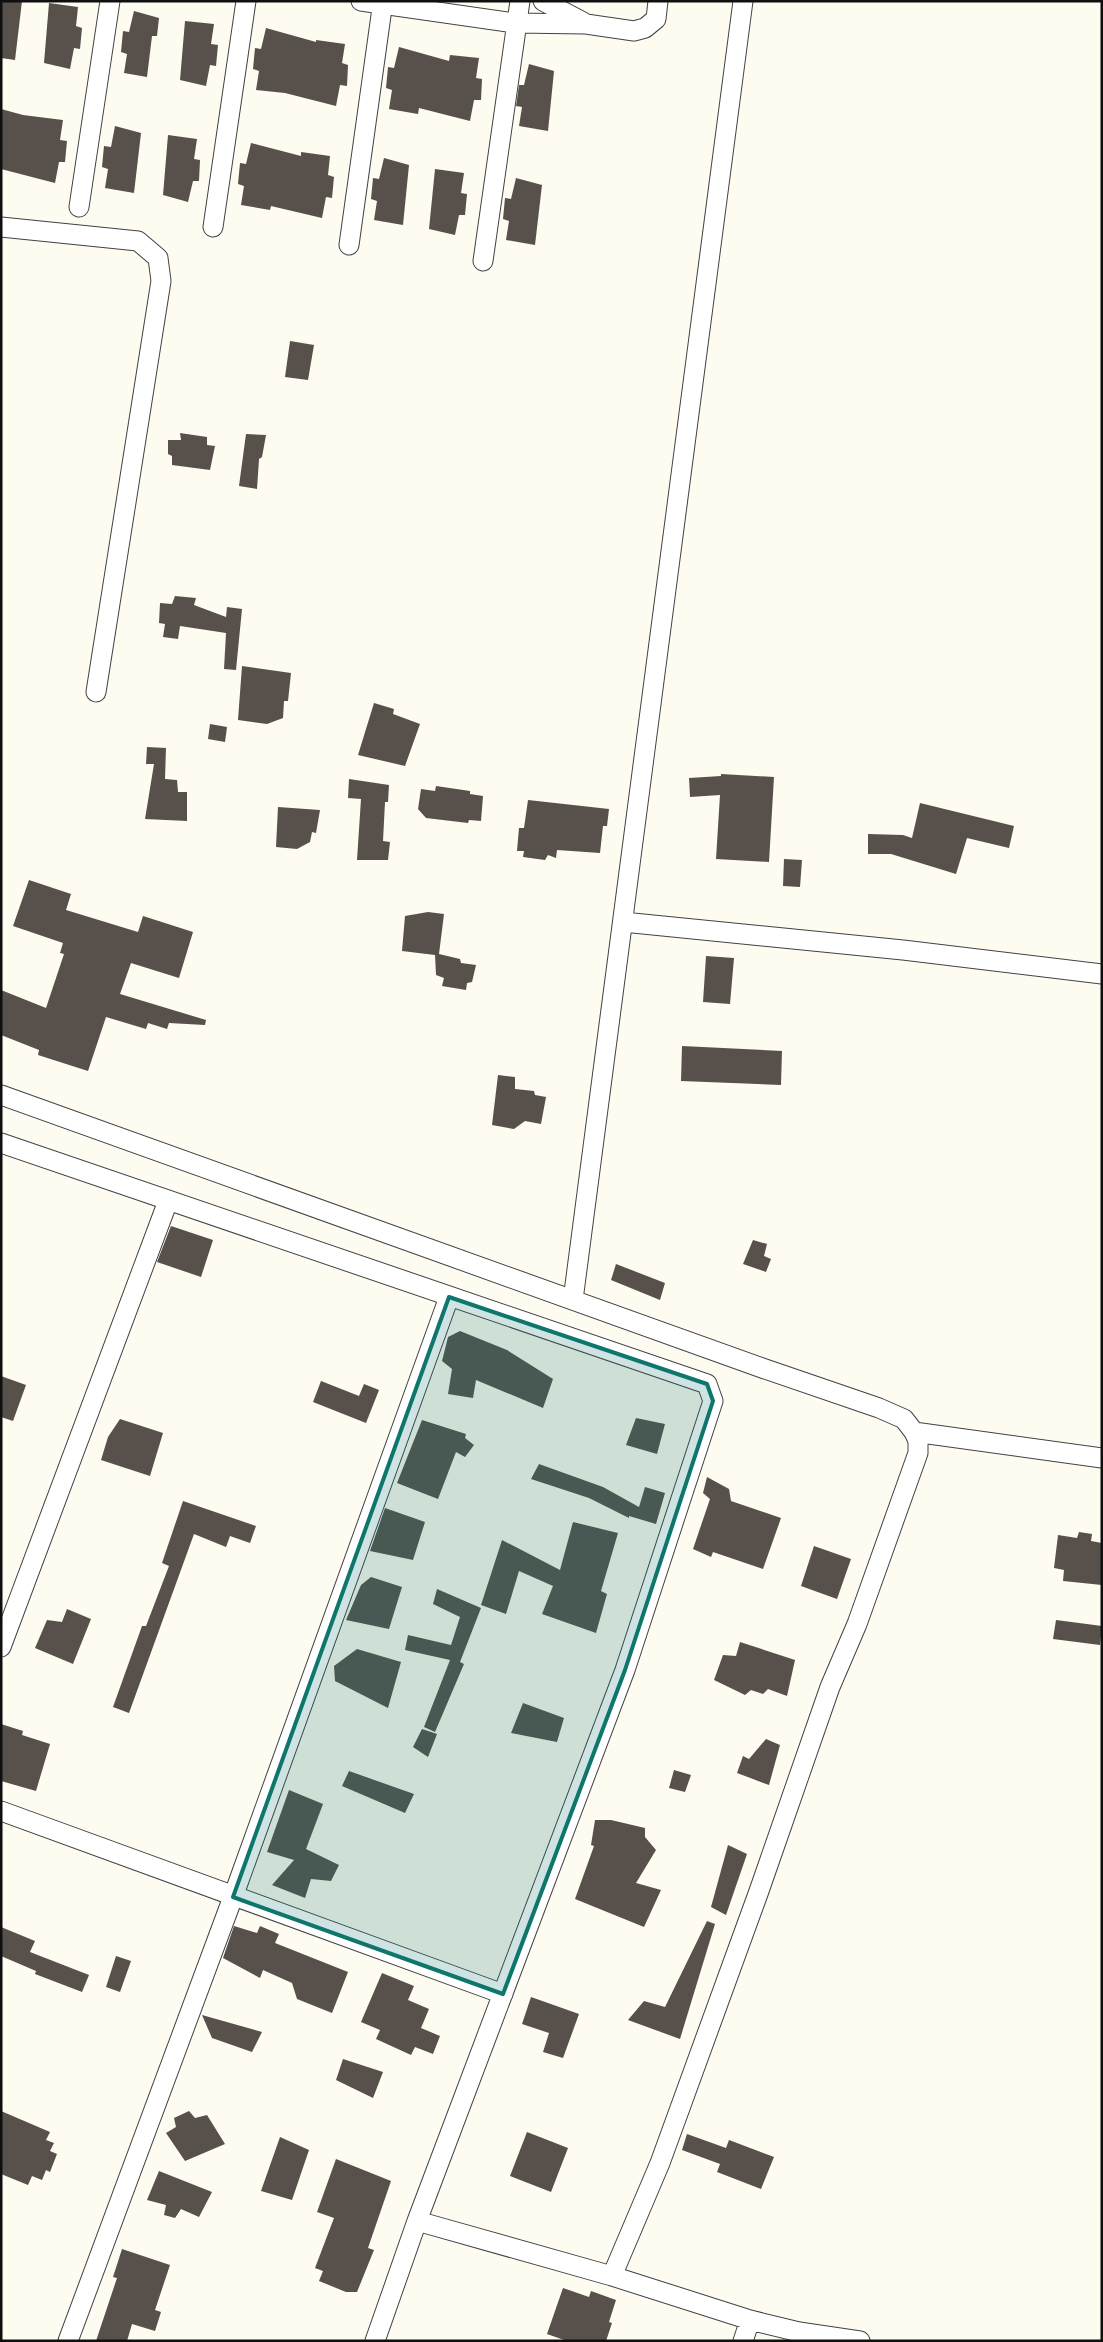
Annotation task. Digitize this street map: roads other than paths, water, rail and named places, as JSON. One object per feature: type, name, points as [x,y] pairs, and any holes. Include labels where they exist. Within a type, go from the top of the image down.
[{"type":"street","points":[[79,207],[110,1]]},
{"type":"street","points":[[213,228],[246,1]]},
{"type":"street","points":[[361,1],[515,23],[586,24],[634,31],[645,28],[656,19],[658,1]]},
{"type":"street","points":[[483,261],[515,23],[520,1]]},
{"type":"street","points":[[543,1],[586,24]]},
{"type":"street","points":[[573,1300],[743,1]]},
{"type":"street","points":[[349,244],[382,3]]},
{"type":"street","points":[[1,227],[138,241],[158,258],[161,281],[96,692]]},
{"type":"street","points":[[623,922],[903,950],[1102,974]]},
{"type":"street","points":[[1,1095],[879,1408],[904,1419],[914,1432],[918,1441],[918,1453],[902,1500],[856,1624],[830,1687],[759,1891],[660,2164],[612,2276]]},
{"type":"street","points":[[1,1143],[707,1384],[713,1401],[625,1670],[417,2221],[375,2341]]},
{"type":"street","points":[[1,1647],[168,1201]]},
{"type":"street","points":[[68,2341],[233,1897],[449,1297]]},
{"type":"street","points":[[914,1432],[1102,1458]]},
{"type":"street","points":[[1,1811],[503,1994]]},
{"type":"street","points":[[417,2221],[612,2276],[750,2320],[799,2332],[860,2341]]},
{"type":"street","points":[[743,2341],[750,2320]]}]
